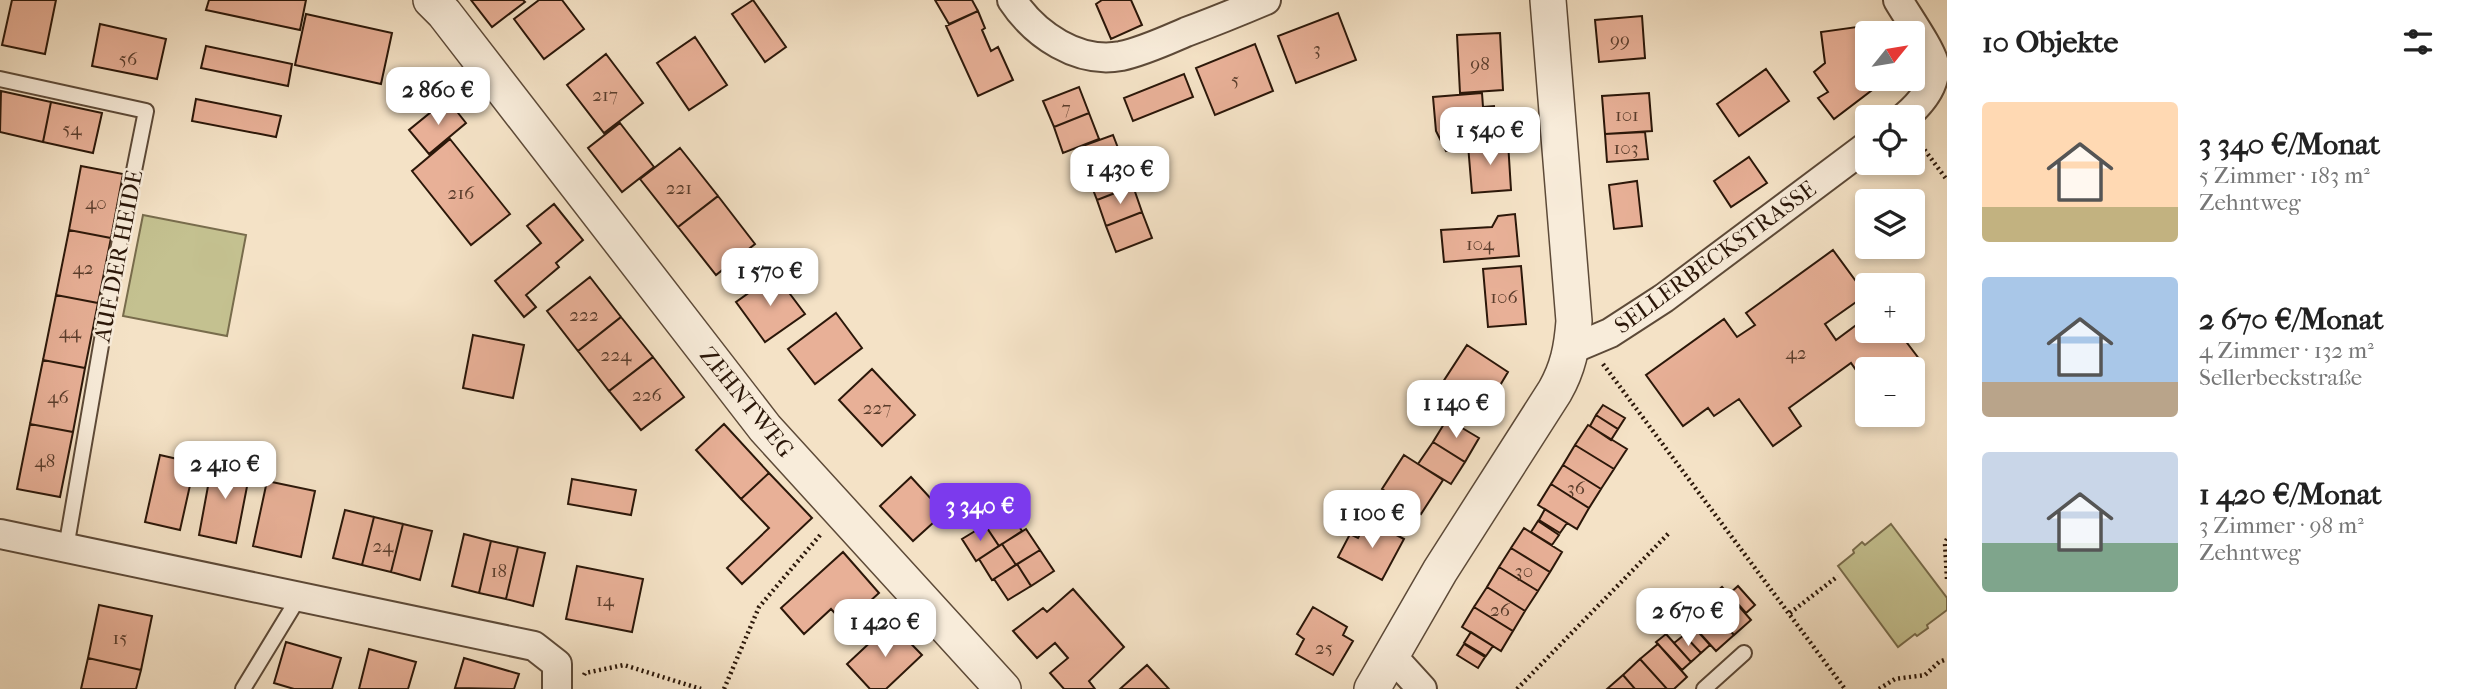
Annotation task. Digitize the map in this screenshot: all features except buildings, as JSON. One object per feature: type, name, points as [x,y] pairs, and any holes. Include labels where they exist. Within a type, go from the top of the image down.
[{"type":"street","name":"ZEHNTWEG","points":[[431,0],[765,428],[1003,689]]},
{"type":"street","points":[[1012,0],[1041,32],[1061,47],[1094,57],[1118,56],[1144,50],[1266,0]]},
{"type":"street","points":[[1372,689],[1440,571],[1555,391],[1566,371],[1572,349],[1574,321],[1548,0]]},
{"type":"street","points":[[1898,0],[1934,65],[1931,84],[1920,105]]},
{"type":"street","name":"SELLERBECKSTRASSE","points":[[1572,349],[1610,333],[1664,298],[1855,155]]},
{"type":"street","points":[[0,534],[534,646],[557,664],[569,685]]},
{"type":"street","points":[[1391,655],[1422,689]]},
{"type":"lane","name":"AUF DER HEIDE","points":[[0,79],[146,111],[114,270],[66,548]]},
{"type":"lane","points":[[243,689],[299,597]]},
{"type":"lane","points":[[1704,689],[1744,653]]},
{"type":"path","points":[[1925,151],[1947,180]]},
{"type":"path","points":[[1572,349],[1604,365],[1846,689]]},
{"type":"path","points":[[724,689],[759,607],[841,510]]},
{"type":"path","points":[[1517,689],[1670,533]]},
{"type":"path","points":[[1947,539],[1947,579]]},
{"type":"path","points":[[1790,613],[1838,576]]},
{"type":"path","points":[[1879,689],[1895,680],[1925,675],[1939,662],[1947,659]]},
{"type":"path","points":[[569,685],[585,673],[624,665],[701,689]]},
{"type":"shaded area","points":[[143,215],[246,235],[227,336],[123,316]]},
{"type":"shaded area","points":[[1891,524],[1947,598],[1947,610],[1927,625],[1928,628],[1898,647],[1838,566],[1854,553],[1853,550],[1862,542],[1865,545]]}]
